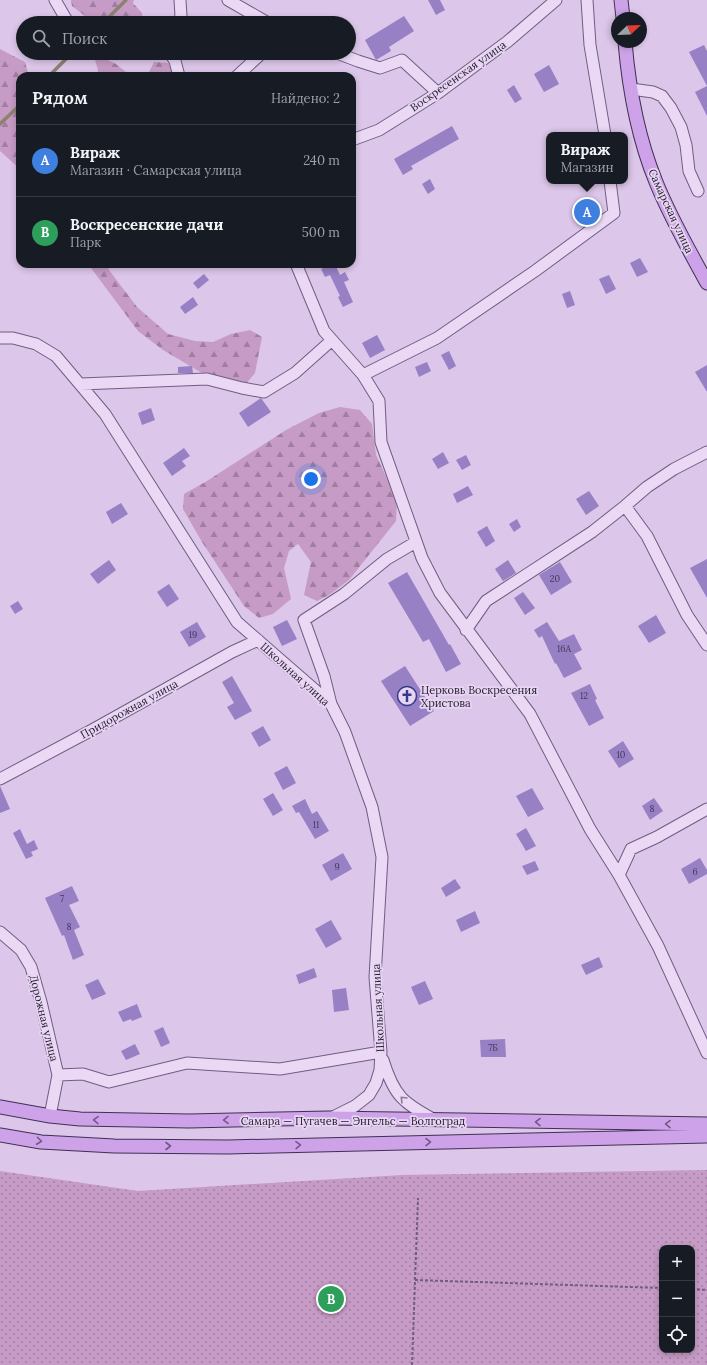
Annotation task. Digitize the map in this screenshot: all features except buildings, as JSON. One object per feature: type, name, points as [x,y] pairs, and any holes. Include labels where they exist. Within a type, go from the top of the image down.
[{"type":"main road","points":[[621,0],[622,12]]},
{"type":"main road","name":"Самарская улица","points":[[625,48],[627,74],[640,133],[656,182],[685,244],[707,283]]},
{"type":"main road","name":"Самара — Пугачев — Энгельс — Волгоград","points":[[0,1107],[50,1116],[80,1119],[189,1121],[329,1118],[707,1124]]},
{"type":"main road","name":"Самара — Пугачев — Энгельс — Волгоград","points":[[0,1135],[41,1142],[114,1146],[205,1146],[707,1136]]},
{"type":"street","points":[[55,0],[64,16]]},
{"type":"street","points":[[180,0],[181,16]]},
{"type":"street","points":[[228,0],[256,16]]},
{"type":"street","name":"Воскресенская улица","points":[[356,139],[379,130],[438,93],[507,42],[556,0]]},
{"type":"street","points":[[587,0],[590,45],[604,132]]},
{"type":"street","points":[[174,60],[178,72]]},
{"type":"street","points":[[241,72],[254,60]]},
{"type":"street","points":[[355,60],[380,68],[402,60],[438,93]]},
{"type":"street","points":[[631,89],[653,92],[662,96],[671,108],[681,127],[686,145],[689,171],[698,191]]},
{"type":"street","points":[[363,375],[437,338],[535,271],[614,213],[610,184]]},
{"type":"street","points":[[297,268],[324,331],[363,375],[379,400],[381,442],[422,558],[440,593],[466,630],[530,714],[590,829],[619,875],[658,946],[707,1053]]},
{"type":"street","name":"Школьная улица","points":[[0,338],[13,338],[36,344],[56,356],[81,384],[106,414],[237,622],[331,704],[345,732],[372,807],[382,857],[375,977],[381,1052],[380,1070],[376,1083],[368,1095],[355,1106],[329,1118]]},
{"type":"street","points":[[81,384],[207,379],[264,392],[295,372],[332,340]]},
{"type":"street","points":[[466,630],[486,601],[592,532],[647,487],[674,469],[707,452]]},
{"type":"street","points":[[625,506],[647,536],[687,615],[707,645]]},
{"type":"street","points":[[331,704],[324,676],[304,620],[344,594],[387,559],[416,542]]},
{"type":"street","name":"Придорожная улица","points":[[0,779],[232,652],[258,640]]},
{"type":"street","points":[[619,875],[631,849],[657,838],[707,809]]},
{"type":"street","name":"Дорожная улица","points":[[0,932],[20,950],[31,967],[41,1002],[58,1075],[50,1116]]},
{"type":"street","points":[[58,1075],[83,1074],[109,1082],[187,1063],[280,1069],[381,1052],[394,1089],[401,1098],[413,1108],[436,1120]]},
{"type":"path","points":[[412,1365],[418,1198]]},
{"type":"path","points":[[415,1280],[659,1288]]},
{"type":"path","points":[[695,1289],[707,1290]]},
{"type":"green space","points":[[71,0],[134,0],[133,3],[142,13],[142,16],[85,16],[72,6]]},
{"type":"green space","points":[[0,49],[16,57],[16,60],[25,62],[28,72],[16,72],[16,165],[0,151]]},
{"type":"green space","points":[[95,60],[108,60],[116,64],[126,72],[98,72]]},
{"type":"green space","points":[[154,62],[168,63],[172,72],[149,72]]},
{"type":"green space","points":[[91,268],[109,268],[137,307],[168,334],[195,341],[213,342],[231,334],[250,330],[262,337],[255,373],[246,384],[202,373],[163,350],[138,331]]},
{"type":"green space","points":[[340,407],[360,410],[372,424],[376,455],[397,500],[396,521],[349,580],[329,595],[317,601],[304,595],[311,562],[298,544],[289,551],[284,568],[291,599],[273,614],[259,618],[244,606],[202,542],[183,509],[184,494],[207,481],[286,430],[319,413]]},
{"type":"green space","points":[[707,1170],[707,1365],[0,1365],[0,1171],[138,1191],[402,1175]]},
{"type":"waterway","points":[[110,16],[126,0]]},
{"type":"waterway","points":[[53,72],[65,60]]},
{"type":"waterway","points":[[0,124],[16,109]]},
{"type":"place","name":"Вираж","points":[[587,212]]},
{"type":"place","name":"Церковь Воскресения Христова","points":[[407,696]]},
{"type":"place","name":"Воскресенские дачи","points":[[331,1299]]}]
